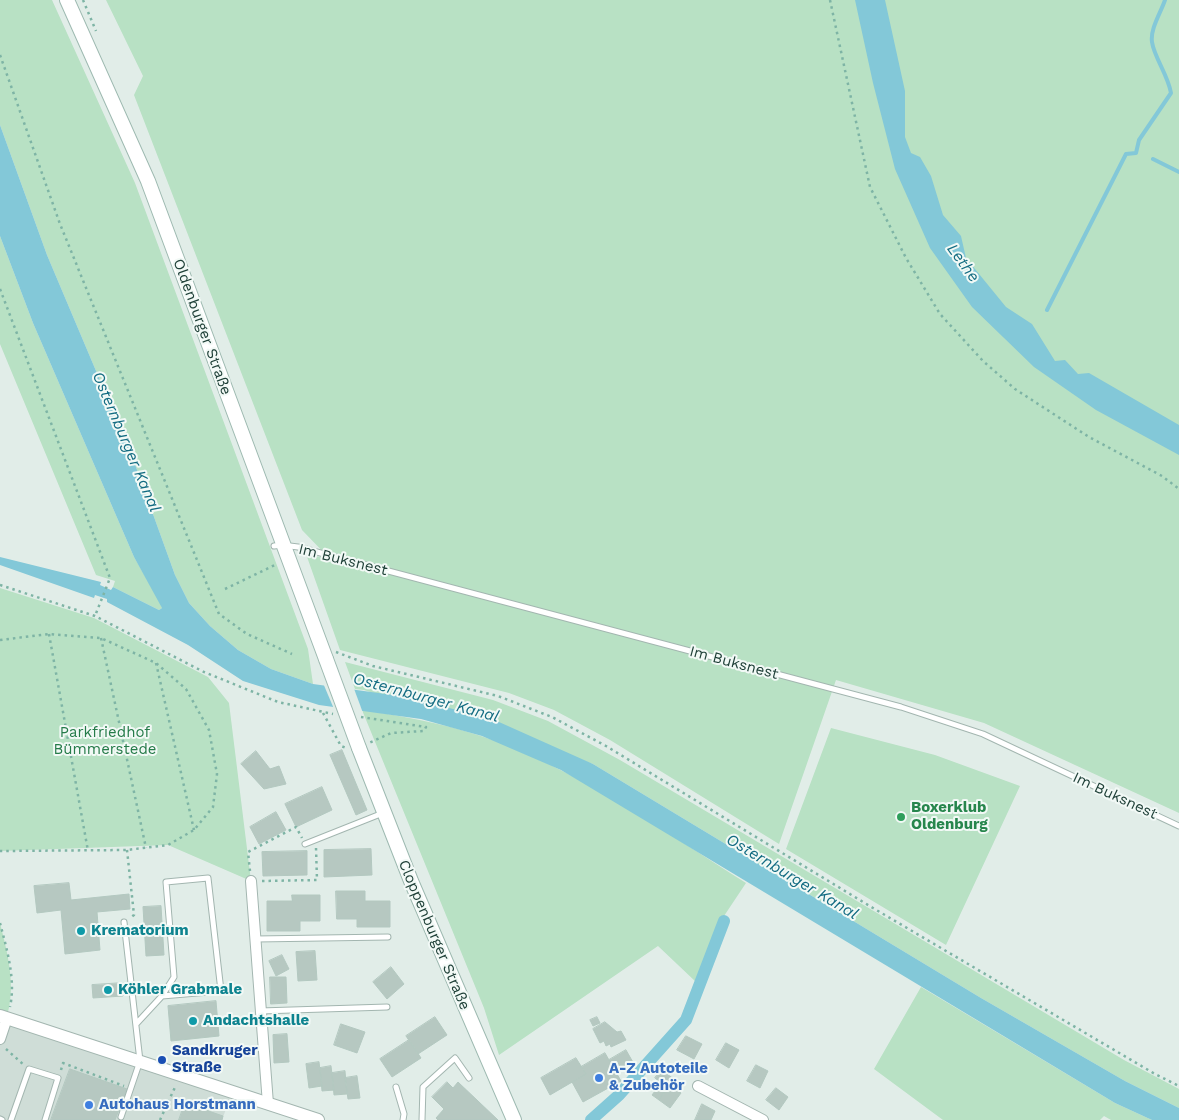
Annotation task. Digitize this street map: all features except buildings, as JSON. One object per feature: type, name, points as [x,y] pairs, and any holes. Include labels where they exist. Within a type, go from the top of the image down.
[{"type":"main road","name":"Oldenburger Straße","points":[[67,0],[148,180],[278,546],[332,656],[347,715]]},
{"type":"main road","name":"Cloppenburger Straße","points":[[347,715],[365,745],[384,813],[514,1120]]},
{"type":"street","points":[[251,881],[268,1104]]},
{"type":"street","points":[[0,1039],[4,1017],[318,1120]]},
{"type":"street","points":[[698,1086],[763,1120]]},
{"type":"lane","name":"Im Buksnest","points":[[278,546],[901,707],[983,734],[1179,826]]},
{"type":"lane","points":[[305,844],[384,813]]},
{"type":"lane","points":[[137,1023],[162,996],[174,977],[166,882],[208,878],[221,991],[162,996]]},
{"type":"lane","points":[[121,1117],[140,1061],[124,922]]},
{"type":"lane","points":[[255,939],[388,937]]},
{"type":"lane","points":[[260,1011],[387,1007]]},
{"type":"lane","points":[[422,1120],[423,1087],[455,1058],[469,1078]]},
{"type":"lane","points":[[11,1120],[29,1069],[58,1078],[45,1120]]},
{"type":"lane","points":[[396,1086],[404,1114],[403,1120]]},
{"type":"path","points":[[830,0],[870,187],[906,258],[940,314],[983,361],[1015,389],[1089,437],[1162,476],[1179,489]]},
{"type":"path","points":[[0,55],[60,224],[219,614],[247,634],[292,654]]},
{"type":"path","points":[[0,289],[110,578],[95,616]]},
{"type":"path","points":[[226,589],[280,562]]},
{"type":"path","points":[[0,585],[95,616],[204,672],[278,702],[323,713],[426,727],[424,731],[391,733],[365,745]]},
{"type":"path","points":[[49,634],[88,851]]},
{"type":"path","points":[[0,640],[49,634],[101,638],[156,663],[186,689],[209,730],[217,774],[213,807],[194,830],[168,844],[127,850],[0,852]]},
{"type":"path","points":[[101,638],[146,848]]},
{"type":"path","points":[[332,656],[498,696],[552,717],[606,746],[1046,1010],[1179,1086]]},
{"type":"path","points":[[156,663],[194,830]]},
{"type":"path","points":[[323,713],[341,746]]},
{"type":"path","points":[[305,844],[296,827],[248,852],[251,881],[317,880],[316,840]]},
{"type":"path","points":[[124,922],[134,915],[127,850]]},
{"type":"path","points":[[0,923],[10,962],[12,998],[4,1017]]},
{"type":"path","points":[[0,1043],[29,1069]]},
{"type":"path","points":[[58,1078],[63,1063],[130,1088]]},
{"type":"path","points":[[160,1120],[181,1074]]},
{"type":"shaded area","points":[[7,1018],[231,1095],[222,1120],[0,1120],[0,1040]]},
{"type":"green space","points":[[0,0],[52,0],[135,183],[308,649],[313,684],[271,669],[238,650],[210,626],[189,603],[175,575],[132,456],[47,255],[0,125]]},
{"type":"green space","points":[[106,0],[1179,0],[1179,813],[984,723],[836,680],[779,844],[610,740],[554,710],[509,693],[340,650],[306,554],[330,559],[302,530],[134,95],[143,76]]},
{"type":"green space","points":[[0,236],[33,323],[134,557],[161,604],[162,608],[159,610],[113,587],[115,581],[96,575],[0,344]]},
{"type":"green space","name":"Parkfriedhof Bümmerstede","points":[[0,588],[94,618],[208,677],[229,703],[251,881],[168,845],[0,851]]},
{"type":"green space","points":[[345,662],[493,700],[548,721],[620,760],[1124,1060],[1179,1089],[1179,1108],[1125,1081],[981,998],[593,764],[364,690],[355,689]]},
{"type":"green space","points":[[362,710],[452,727],[481,736],[549,764],[651,822],[746,883],[718,925],[696,982],[658,946],[499,1055],[484,1008]]},
{"type":"green space","name":"Boxerklub Oldenburg","points":[[831,728],[935,755],[1020,786],[946,945],[786,849]]},
{"type":"green space","points":[[0,923],[11,981],[10,1004],[7,1016],[0,1015]]},
{"type":"green space","points":[[921,987],[1115,1103],[1152,1120],[1111,1120],[1104,1116],[1100,1120],[943,1120],[874,1069]]},
{"type":"water","name":"Lethe","points":[[855,0],[885,0],[905,91],[905,137],[911,153],[920,157],[931,176],[943,215],[961,236],[966,258],[1006,307],[1032,324],[1055,361],[1065,360],[1078,374],[1089,373],[1179,425],[1179,455],[1096,410],[1034,367],[972,307],[930,248],[895,169],[873,83]]},
{"type":"water","name":"Osternburger Kanal","points":[[0,125],[47,255],[132,456],[175,575],[189,603],[210,626],[238,650],[271,669],[313,684],[400,696],[490,718],[593,764],[981,998],[1125,1081],[1179,1108],[1179,1120],[1152,1120],[1115,1103],[561,770],[482,736],[421,719],[319,705],[243,681],[188,645],[107,602],[107,599],[95,595],[94,598],[0,565],[0,557],[101,582],[100,585],[111,590],[113,587],[159,610],[162,608],[134,557],[33,323],[0,236]]},
{"type":"pier","points":[[323,683],[353,686],[363,713],[334,709]]},
{"type":"waterway","points":[[1047,310],[1126,154],[1136,153],[1139,140],[1171,93],[1152,42],[1154,26],[1165,0]]},
{"type":"waterway","points":[[1153,159],[1179,172]]},
{"type":"waterway","points":[[591,1120],[619,1095],[686,1020],[724,921]]},
{"type":"place","name":"Boxerklub Oldenburg","points":[[901,817]]},
{"type":"place","name":"Krematorium","points":[[81,931]]},
{"type":"place","name":"Köhler Grabmale","points":[[108,990]]},
{"type":"place","name":"Andachtshalle","points":[[193,1021]]},
{"type":"place","name":"Sandkruger Straße","points":[[162,1060]]},
{"type":"place","name":"A-Z Autoteile & Zubehör","points":[[599,1078]]},
{"type":"place","name":"Autohaus Horstmann","points":[[89,1105]]}]
